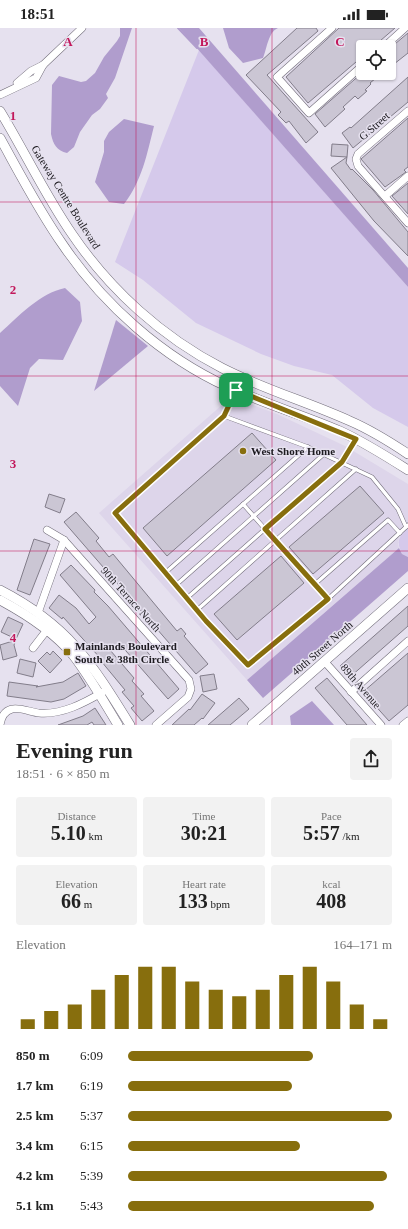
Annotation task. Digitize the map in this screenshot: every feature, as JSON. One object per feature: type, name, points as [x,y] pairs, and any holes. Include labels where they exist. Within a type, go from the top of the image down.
[{"type":"street","points":[[0,95],[13,87],[36,78],[43,65],[82,28]]},
{"type":"street","points":[[332,28],[277,77],[309,113],[356,71]]},
{"type":"street","points":[[392,40],[405,28]]},
{"type":"street","name":"G Street","points":[[385,196],[358,166],[356,159],[358,154],[408,111]]},
{"type":"street","name":"Gateway Centre Boulevard","points":[[0,112],[72,234],[108,280],[148,318],[170,336],[220,367],[250,382],[362,427],[408,454]]},
{"type":"street","points":[[0,138],[49,225],[63,246],[104,296],[127,318],[175,356],[203,373],[236,390],[356,439],[408,470]]},
{"type":"street","points":[[408,176],[385,196],[408,223]]},
{"type":"street","points":[[356,439],[362,427]]},
{"type":"street","name":"90th Terrace North","points":[[47,530],[64,540],[189,680],[191,689],[188,697],[156,725]]},
{"type":"street","points":[[38,613],[64,540]]},
{"type":"street","name":"40th Street North","points":[[252,725],[408,588]]},
{"type":"street","points":[[0,590],[53,623],[81,651],[108,688],[130,725]]},
{"type":"street","points":[[0,600],[16,608],[47,630],[73,655],[118,725]]},
{"type":"street","points":[[33,648],[53,623]]},
{"type":"street","points":[[351,692],[408,641]]},
{"type":"street","name":"89th Avenue","points":[[325,662],[381,725]]},
{"type":"street","points":[[0,725],[5,712],[12,708],[52,713],[71,708],[108,688]]},
{"type":"street","points":[[403,725],[408,721]]},
{"type":"lane","points":[[224,416],[308,447],[342,462],[372,478],[398,509],[407,526],[328,599],[248,665],[186,598],[115,513],[224,416],[236,390]]},
{"type":"lane","points":[[186,598],[342,462],[356,439]]},
{"type":"lane","points":[[165,573],[308,447]]},
{"type":"lane","points":[[176,585],[324,454]]},
{"type":"lane","points":[[197,610],[356,469]]},
{"type":"lane","points":[[243,504],[328,599]]},
{"type":"lane","points":[[315,584],[388,520],[400,532]]},
{"type":"shaded area","points":[[120,28],[132,28],[115,78],[106,94],[108,98],[100,109],[92,115],[80,132],[74,147],[67,153],[61,151],[53,141],[51,134],[52,85],[59,76],[81,82],[86,81],[95,73],[104,57],[117,41],[120,36]]},
{"type":"shaded area","points":[[179,28],[199,28],[408,268],[408,287]]},
{"type":"shaded area","points":[[223,28],[278,28],[270,37],[263,58],[243,63],[229,48]]},
{"type":"shaded area","points":[[199,50],[408,287],[408,427],[373,408],[332,375],[294,366],[261,354],[196,323],[143,280],[115,262]]},
{"type":"shaded area","points":[[124,119],[154,126],[140,177],[124,204],[109,202],[95,182],[104,152],[104,141],[109,132]]},
{"type":"shaded area","points":[[65,288],[80,302],[82,321],[63,360],[39,359],[30,368],[18,406],[0,386],[0,333],[38,300]]},
{"type":"shaded area","points":[[116,320],[148,346],[94,391]]},
{"type":"shaded area","points":[[231,397],[277,414],[345,446],[408,484],[408,528],[399,536],[399,548],[247,680],[99,513]]},
{"type":"shaded area","points":[[408,528],[408,557],[402,554],[399,546],[399,540]]},
{"type":"shaded area","points":[[399,548],[402,554],[408,557],[408,571],[263,698],[247,680]]},
{"type":"shaded area","points":[[312,701],[334,725],[291,725],[290,716]]},
{"type":"building","points":[[297,28],[316,28],[318,31],[267,75],[318,132],[306,143],[289,121],[286,123],[278,115],[281,112],[246,75]]},
{"type":"building","points":[[339,28],[395,28],[381,40],[356,40],[356,62],[308,103],[286,77]]},
{"type":"building","points":[[408,33],[408,53],[396,62],[396,43]]},
{"type":"building","points":[[408,77],[408,102],[353,148],[342,133],[350,127],[351,128]]},
{"type":"building","points":[[356,78],[356,80],[374,80],[365,90],[367,91],[358,99],[355,96],[343,107],[345,109],[325,127],[315,114]]},
{"type":"building","points":[[408,118],[408,167],[404,170],[406,172],[385,187],[361,159]]},
{"type":"building","points":[[332,144],[348,145],[347,157],[331,156]]},
{"type":"building","points":[[347,157],[346,163],[351,170],[352,169],[373,190],[408,232],[408,256],[374,221],[331,168]]},
{"type":"building","points":[[408,183],[408,214],[392,196]]},
{"type":"building","points":[[252,433],[276,460],[167,556],[143,528]]},
{"type":"building","points":[[360,486],[384,513],[313,574],[289,547]]},
{"type":"building","points":[[49,494],[65,499],[60,513],[45,507]]},
{"type":"building","points":[[76,512],[99,538],[96,541],[109,557],[113,554],[177,631],[181,628],[186,634],[184,636],[208,664],[196,674],[64,522]]},
{"type":"building","points":[[34,539],[50,544],[30,595],[17,590]]},
{"type":"building","points":[[281,556],[304,583],[237,640],[214,614]]},
{"type":"building","points":[[71,565],[95,590],[94,592],[108,606],[179,689],[168,699],[119,643],[110,650],[134,678],[132,681],[144,694],[141,696],[154,711],[142,721],[131,708],[134,706],[122,692],[125,690],[101,661],[102,660],[63,617],[62,619],[49,608],[59,595],[76,608],[89,624],[96,617],[60,575]]},
{"type":"building","points":[[408,606],[408,626],[350,677],[340,666]]},
{"type":"building","points":[[8,617],[23,624],[16,639],[1,632]]},
{"type":"building","points":[[16,640],[14,645],[17,656],[3,660],[0,645]]},
{"type":"building","points":[[53,651],[62,660],[50,673],[38,661],[47,652],[50,655]]},
{"type":"building","points":[[408,653],[408,705],[389,721],[363,692]]},
{"type":"building","points":[[20,659],[36,663],[33,677],[17,673]]},
{"type":"building","points":[[78,673],[86,686],[64,699],[51,702],[7,696],[9,682],[38,686],[36,687],[63,682]]},
{"type":"building","points":[[214,674],[217,689],[203,692],[200,676]]},
{"type":"building","points":[[327,678],[367,725],[347,725],[315,688]]},
{"type":"building","points":[[202,694],[215,703],[203,719],[202,718],[194,725],[172,725],[189,709],[190,710]]},
{"type":"building","points":[[239,698],[249,709],[230,725],[208,725]]},
{"type":"building","points":[[95,708],[106,725],[94,725],[92,722],[87,725],[58,725],[83,716]]},
{"type":"waterway","points":[[178,28],[197,48]]},
{"type":"place","name":"West Shore Home","points":[[243,451]]},
{"type":"place","name":"Mainlands Boulevard South & 38th Circle","points":[[67,652]]},
{"type":"route","points":[[236,390],[320,423],[356,439],[342,462],[265,529],[328,599],[248,665],[206,621],[115,513],[224,416],[236,390]]}]
